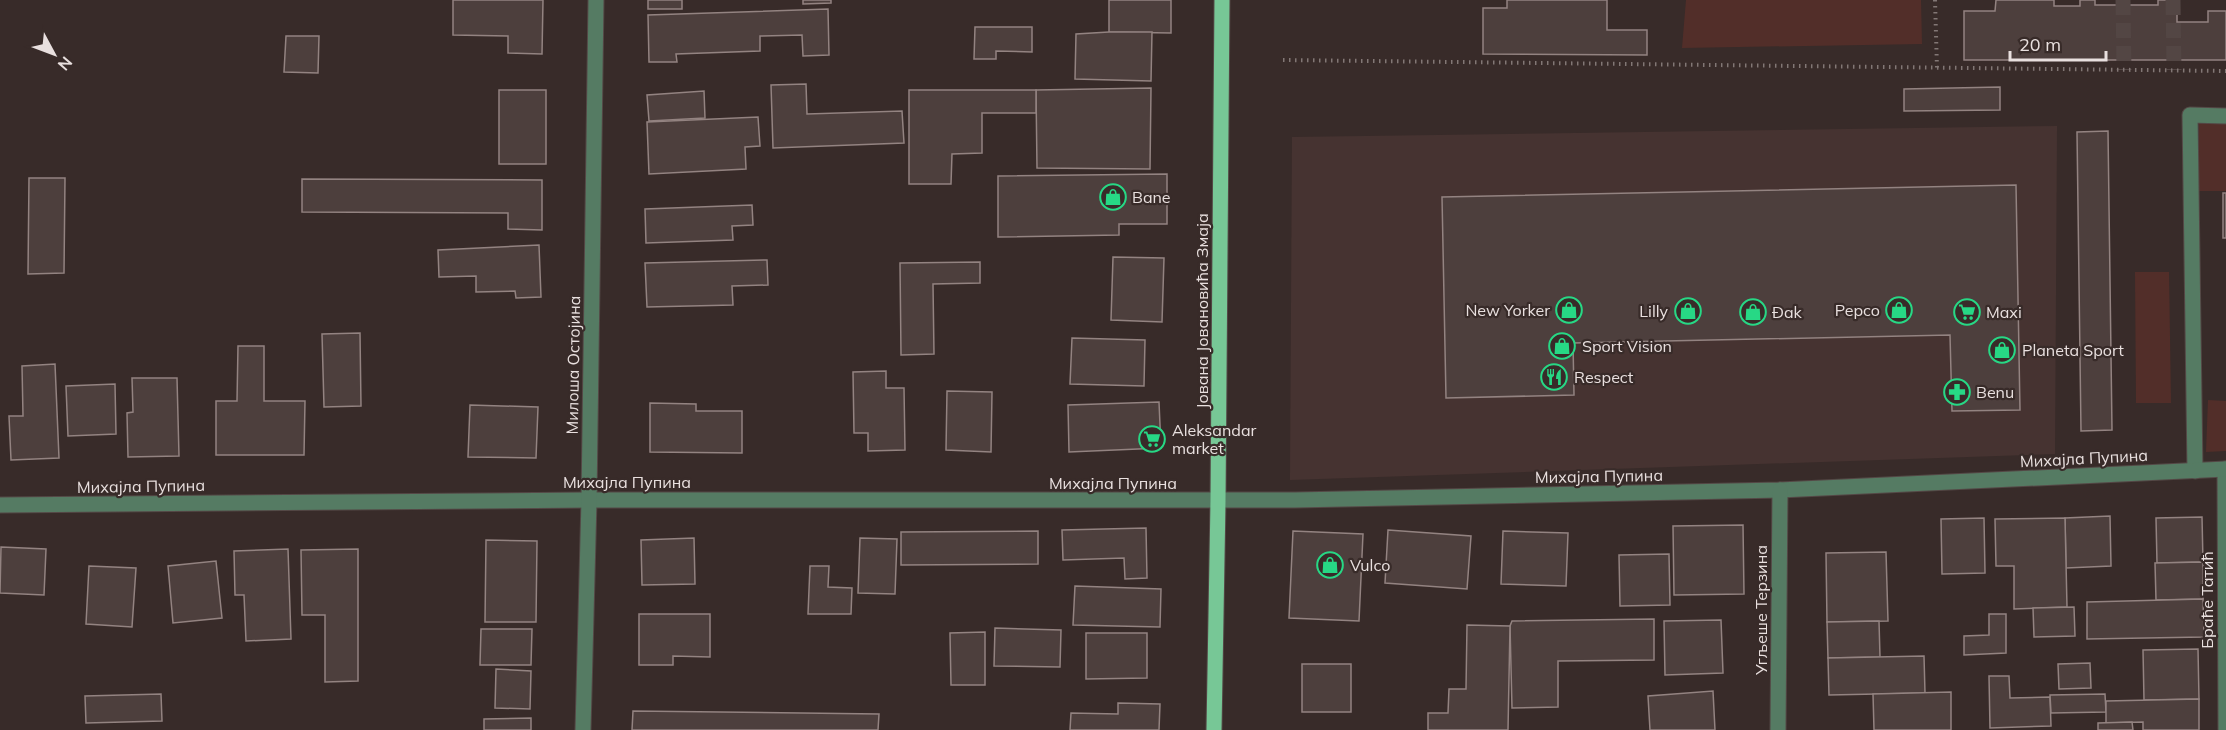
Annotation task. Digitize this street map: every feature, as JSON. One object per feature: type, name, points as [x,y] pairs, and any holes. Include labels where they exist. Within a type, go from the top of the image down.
[{"type":"main road","name":"Јована Јовановића Змаја","points":[[1214,730],[1222,0]]},
{"type":"street","name":"Милоша Остојина","points":[[583,730],[589,500],[596,0]]},
{"type":"street","points":[[2194,471],[2190,115],[2226,116]]},
{"type":"street","name":"Михајла Пупина","points":[[0,505],[589,500],[1218,501],[1780,490],[2225,470]]},
{"type":"street","name":"Браће Татић","points":[[2225,470],[2226,730]]},
{"type":"street","name":"Угљеше Терзина","points":[[1778,730],[1780,490]]},
{"type":"path","points":[[1935,0],[1937,68]]},
{"type":"path","points":[[1283,60],[2226,71]]},
{"type":"shaded area","points":[[1686,0],[1921,0],[1922,44],[1682,48]]},
{"type":"shaded area","points":[[2226,120],[2226,191],[2199,191],[2199,121]]},
{"type":"shaded area","points":[[2057,126],[2055,454],[1290,480],[1292,137]]},
{"type":"shaded area","points":[[2135,272],[2169,272],[2171,403],[2136,403]]},
{"type":"shaded area","points":[[2208,400],[2226,401],[2226,451],[2206,452]]},
{"type":"building","points":[[453,0],[543,0],[542,54],[508,53],[508,36],[453,35]]},
{"type":"building","points":[[648,0],[682,0],[682,9],[648,9]]},
{"type":"building","points":[[803,0],[831,0],[831,3],[803,4]]},
{"type":"building","points":[[1109,0],[1171,0],[1171,33],[1109,32]]},
{"type":"building","points":[[1507,0],[1607,0],[1607,30],[1647,30],[1647,55],[1483,54],[1483,8],[1507,8]]},
{"type":"building","points":[[1996,0],[2054,0],[2054,6],[2080,6],[2080,0],[2095,0],[2095,5],[2158,5],[2158,0],[2177,0],[2177,22],[2208,22],[2208,11],[2226,11],[2226,60],[1964,60],[1964,11],[1995,11]]},
{"type":"building","points":[[828,9],[829,55],[803,56],[802,35],[760,36],[760,51],[676,54],[677,62],[649,62],[648,15]]},
{"type":"building","points":[[975,27],[1032,27],[1032,52],[996,51],[996,59],[974,59]]},
{"type":"building","points":[[1152,32],[1151,81],[1075,79],[1076,34]]},
{"type":"building","points":[[286,36],[319,36],[318,73],[284,72]]},
{"type":"building","points":[[806,84],[807,114],[902,111],[904,143],[773,148],[771,85]]},
{"type":"building","points":[[2000,87],[2000,110],[1904,111],[1904,89]]},
{"type":"building","points":[[1151,88],[1150,169],[1037,168],[1036,90]]},
{"type":"building","points":[[499,90],[546,90],[546,164],[499,164]]},
{"type":"building","points":[[909,90],[1036,90],[1036,113],[982,113],[982,153],[952,154],[951,184],[909,184]]},
{"type":"building","points":[[704,91],[705,118],[649,121],[647,95]]},
{"type":"building","points":[[758,117],[760,146],[745,147],[746,169],[649,174],[647,122]]},
{"type":"building","points":[[2108,131],[2112,430],[2081,431],[2077,132]]},
{"type":"building","points":[[1167,174],[1167,224],[1119,224],[1119,235],[998,237],[998,176]]},
{"type":"building","points":[[29,178],[65,178],[64,273],[28,274]]},
{"type":"building","points":[[302,179],[542,180],[542,230],[508,229],[508,213],[302,212]]},
{"type":"building","points":[[2016,185],[2020,410],[1952,411],[1950,335],[1573,343],[1574,395],[1446,398],[1442,197]]},
{"type":"building","points":[[2223,193],[2226,193],[2226,238],[2223,238]]},
{"type":"building","points":[[752,205],[753,225],[732,226],[733,240],[646,243],[645,209]]},
{"type":"building","points":[[539,245],[541,297],[516,298],[515,291],[476,292],[476,276],[439,277],[438,250]]},
{"type":"building","points":[[1113,257],[1164,258],[1162,322],[1111,320]]},
{"type":"building","points":[[767,260],[768,285],[732,286],[733,305],[647,307],[645,263]]},
{"type":"building","points":[[980,262],[980,283],[933,284],[934,354],[901,355],[900,263]]},
{"type":"building","points":[[360,333],[361,406],[324,407],[322,334]]},
{"type":"building","points":[[1072,338],[1145,340],[1144,386],[1070,384]]},
{"type":"building","points":[[238,346],[264,346],[264,401],[305,401],[304,455],[216,455],[216,401],[237,401]]},
{"type":"building","points":[[55,364],[59,458],[11,460],[9,416],[23,416],[22,366]]},
{"type":"building","points":[[886,371],[886,388],[904,388],[905,450],[868,451],[868,433],[854,433],[853,372]]},
{"type":"building","points":[[132,378],[177,378],[179,456],[128,457],[127,413],[133,412]]},
{"type":"building","points":[[115,384],[116,434],[68,436],[66,386]]},
{"type":"building","points":[[947,391],[992,392],[991,452],[946,450]]},
{"type":"building","points":[[1159,402],[1161,448],[1069,452],[1068,405]]},
{"type":"building","points":[[650,403],[696,404],[696,411],[742,411],[742,453],[650,452]]},
{"type":"building","points":[[470,405],[538,407],[536,458],[468,457]]},
{"type":"building","points":[[2110,516],[2111,566],[2066,568],[2065,518]]},
{"type":"building","points":[[2202,517],[2203,562],[2157,563],[2156,518]]},
{"type":"building","points":[[1984,518],[1985,573],[1942,574],[1941,519]]},
{"type":"building","points":[[2065,518],[2067,607],[2014,609],[2014,566],[1996,566],[1995,519]]},
{"type":"building","points":[[1743,525],[1744,594],[1674,595],[1673,526]]},
{"type":"building","points":[[1146,528],[1147,578],[1125,579],[1124,558],[1063,560],[1062,530]]},
{"type":"building","points":[[1388,530],[1471,536],[1467,589],[1385,583]]},
{"type":"building","points":[[1038,531],[1038,564],[901,565],[901,532]]},
{"type":"building","points":[[1293,531],[1363,534],[1359,621],[1289,618]]},
{"type":"building","points":[[1503,531],[1568,533],[1566,586],[1501,584]]},
{"type":"building","points":[[694,538],[695,584],[642,585],[641,540]]},
{"type":"building","points":[[860,538],[897,539],[895,594],[858,593]]},
{"type":"building","points":[[486,540],[537,541],[536,622],[485,622]]},
{"type":"building","points":[[1,547],[46,549],[44,595],[0,593]]},
{"type":"building","points":[[288,549],[291,639],[246,641],[244,595],[235,595],[234,551]]},
{"type":"building","points":[[358,549],[358,681],[325,682],[325,615],[302,615],[301,550]]},
{"type":"building","points":[[1886,552],[1888,621],[1827,622],[1826,553]]},
{"type":"building","points":[[1669,554],[1670,605],[1620,606],[1619,555]]},
{"type":"building","points":[[216,561],[222,618],[173,623],[168,566]]},
{"type":"building","points":[[2203,562],[2203,599],[2156,600],[2155,563]]},
{"type":"building","points":[[89,566],[136,568],[132,627],[86,624]]},
{"type":"building","points":[[810,566],[829,566],[828,587],[852,588],[851,614],[808,614]]},
{"type":"building","points":[[1075,586],[1161,589],[1160,627],[1073,625]]},
{"type":"building","points":[[2203,599],[2204,637],[2087,639],[2087,602]]},
{"type":"building","points":[[2074,607],[2075,636],[2034,637],[2033,608]]},
{"type":"building","points":[[639,614],[710,614],[710,657],[673,656],[673,665],[639,665]]},
{"type":"building","points":[[1989,614],[2006,614],[2006,653],[1964,655],[1964,636],[1989,635]]},
{"type":"building","points":[[1654,619],[1654,660],[1558,661],[1558,707],[1512,708],[1510,626],[1512,621]]},
{"type":"building","points":[[1721,620],[1723,673],[1665,675],[1664,621]]},
{"type":"building","points":[[1879,621],[1880,657],[1828,658],[1827,622]]},
{"type":"building","points":[[1467,625],[1510,626],[1508,730],[1428,730],[1428,713],[1448,713],[1449,689],[1466,689]]},
{"type":"building","points":[[995,628],[1061,630],[1060,667],[994,666]]},
{"type":"building","points":[[481,629],[532,629],[531,665],[480,665]]},
{"type":"building","points":[[985,632],[985,685],[951,685],[950,633]]},
{"type":"building","points":[[1086,633],[1147,633],[1147,678],[1086,679]]},
{"type":"building","points":[[2198,649],[2199,699],[2144,700],[2143,650]]},
{"type":"building","points":[[1924,656],[1925,693],[1829,695],[1828,658]]},
{"type":"building","points":[[2090,663],[2091,688],[2059,689],[2058,664]]},
{"type":"building","points":[[1302,664],[1351,664],[1351,712],[1302,712]]},
{"type":"building","points":[[496,669],[531,671],[530,709],[495,708]]},
{"type":"building","points":[[1989,676],[2009,676],[2010,698],[2050,697],[2051,726],[1990,728]]},
{"type":"building","points":[[1713,691],[1715,730],[1650,730],[1648,696]]},
{"type":"building","points":[[1951,692],[1951,730],[1874,730],[1873,694]]},
{"type":"building","points":[[161,694],[162,721],[86,723],[85,696]]},
{"type":"building","points":[[2105,694],[2106,712],[2051,713],[2050,695]]},
{"type":"building","points":[[2199,699],[2199,730],[2143,730],[2143,722],[2106,723],[2106,701]]},
{"type":"building","points":[[1118,703],[1160,704],[1159,730],[1070,730],[1071,713],[1118,714]]},
{"type":"building","points":[[633,711],[879,714],[878,730],[632,730]]},
{"type":"building","points":[[531,718],[531,730],[484,730],[484,719]]},
{"type":"building","points":[[2132,722],[2133,730],[2098,730],[2098,723]]},
{"type":"tunnel","points":[[2123,0],[2124,70]]},
{"type":"tunnel","points":[[2173,0],[2174,70]]},
{"type":"place","name":"Bane","points":[[1113,197]]},
{"type":"place","name":"New Yorker","points":[[1569,310]]},
{"type":"place","name":"Pepco","points":[[1899,310]]},
{"type":"place","name":"Lilly","points":[[1688,311]]},
{"type":"place","name":"Đak","points":[[1753,312]]},
{"type":"place","name":"Maxi","points":[[1967,312]]},
{"type":"place","name":"Sport Vision","points":[[1562,346]]},
{"type":"place","name":"Planeta Sport","points":[[2002,350]]},
{"type":"place","name":"Respect","points":[[1554,377]]},
{"type":"place","name":"Benu","points":[[1957,392]]},
{"type":"place","name":"Aleksandar market","points":[[1152,439]]},
{"type":"place","name":"Vulco","points":[[1330,565]]}]
